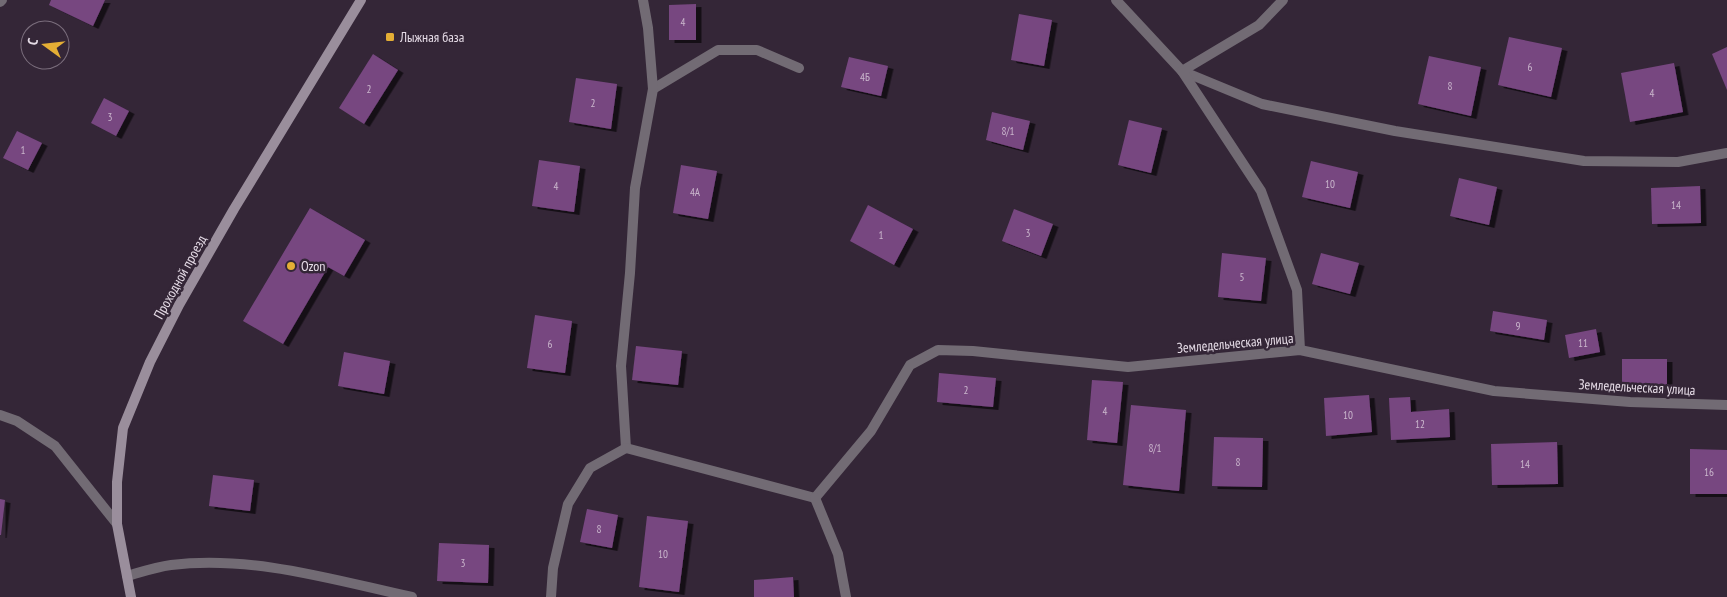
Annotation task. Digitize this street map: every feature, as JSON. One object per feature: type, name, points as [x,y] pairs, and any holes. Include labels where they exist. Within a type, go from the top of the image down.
[{"type":"street","name":"Проходной проезд","points":[[131,597],[117,524],[117,482],[124,428],[150,362],[179,306],[234,209],[361,0]]},
{"type":"street","points":[[626,448],[621,366],[630,273],[635,188],[653,90],[648,28],[643,0]]},
{"type":"street","points":[[1116,0],[1182,71],[1261,191],[1296,290],[1300,350]]},
{"type":"street","points":[[1182,71],[1259,25],[1283,0]]},
{"type":"street","points":[[653,90],[718,50],[757,50],[799,68]]},
{"type":"street","points":[[1182,71],[1262,104],[1395,131],[1584,161],[1678,162],[1727,153]]},
{"type":"street","name":"Земледельческая улица","points":[[815,498],[871,431],[910,365],[938,350],[973,351],[1128,367],[1300,350],[1494,391],[1630,402],[1727,405]]},
{"type":"street","points":[[0,414],[17,420],[55,446],[117,524]]},
{"type":"street","points":[[551,597],[553,568],[568,504],[590,468],[626,448],[815,498],[838,554],[846,597]]},
{"type":"street","points":[[127,576],[170,565],[224,562],[288,570],[412,597]]},
{"type":"building","points":[[51,0],[105,0],[93,26],[49,5]]},
{"type":"building","points":[[696,4],[696,40],[669,40],[669,5]]},
{"type":"building","points":[[1019,14],[1052,20],[1044,66],[1011,60]]},
{"type":"building","points":[[1509,37],[1562,48],[1551,97],[1498,85]]},
{"type":"building","points":[[1727,47],[1727,90],[1712,54]]},
{"type":"building","points":[[373,54],[398,70],[364,124],[339,108]]},
{"type":"building","points":[[1429,56],[1481,67],[1471,116],[1418,104]]},
{"type":"building","points":[[849,57],[888,66],[881,96],[841,87]]},
{"type":"building","points":[[1674,63],[1683,112],[1630,122],[1621,73]]},
{"type":"building","points":[[576,78],[617,84],[611,129],[569,122]]},
{"type":"building","points":[[104,98],[129,111],[116,136],[91,123]]},
{"type":"building","points":[[992,112],[1030,121],[1023,150],[986,140]]},
{"type":"building","points":[[1129,120],[1162,128],[1151,173],[1118,165]]},
{"type":"building","points":[[17,131],[42,143],[28,170],[3,158]]},
{"type":"building","points":[[539,160],[580,166],[574,212],[532,206]]},
{"type":"building","points":[[1311,161],[1358,172],[1350,208],[1302,197]]},
{"type":"building","points":[[681,165],[717,171],[708,219],[673,213]]},
{"type":"building","points":[[1459,178],[1497,187],[1489,225],[1450,216]]},
{"type":"building","points":[[1700,186],[1701,223],[1652,224],[1651,188]]},
{"type":"building","points":[[868,205],[913,229],[894,265],[850,241]]},
{"type":"building","points":[[310,208],[365,240],[344,276],[328,267],[283,344],[243,321]]},
{"type":"building","points":[[1014,209],[1053,224],[1041,256],[1002,241]]},
{"type":"building","points":[[1222,253],[1266,258],[1261,301],[1218,297]]},
{"type":"building","points":[[1321,253],[1359,263],[1350,294],[1312,284]]},
{"type":"building","points":[[1493,311],[1547,320],[1544,340],[1490,331]]},
{"type":"building","points":[[535,315],[572,321],[565,373],[527,368]]},
{"type":"building","points":[[1596,329],[1600,352],[1569,358],[1565,335]]},
{"type":"building","points":[[636,346],[682,351],[678,385],[632,380]]},
{"type":"building","points":[[344,352],[390,361],[384,394],[338,386]]},
{"type":"building","points":[[1622,359],[1667,359],[1667,385],[1622,386]]},
{"type":"building","points":[[939,373],[996,378],[993,407],[937,402]]},
{"type":"building","points":[[1092,380],[1123,382],[1117,443],[1087,440]]},
{"type":"building","points":[[1369,395],[1372,432],[1326,436],[1324,398]]},
{"type":"building","points":[[1410,397],[1411,412],[1449,409],[1450,437],[1391,440],[1389,398]]},
{"type":"building","points":[[1131,405],[1186,410],[1179,491],[1123,485]]},
{"type":"building","points":[[1214,437],[1263,438],[1262,487],[1212,486]]},
{"type":"building","points":[[1557,442],[1558,484],[1492,485],[1491,444]]},
{"type":"building","points":[[1690,449],[1727,450],[1727,494],[1690,494]]},
{"type":"building","points":[[213,475],[254,480],[250,511],[209,506]]},
{"type":"building","points":[[0,499],[5,500],[1,535],[0,535]]},
{"type":"building","points":[[587,509],[618,515],[612,548],[580,542]]},
{"type":"building","points":[[647,516],[688,521],[679,592],[639,587]]},
{"type":"building","points":[[439,543],[489,545],[488,583],[437,581]]},
{"type":"building","points":[[793,577],[794,597],[754,597],[754,580]]},
{"type":"place","name":"Лыжная база","points":[[390,37]]},
{"type":"place","name":"Ozon","points":[[291,266]]}]
